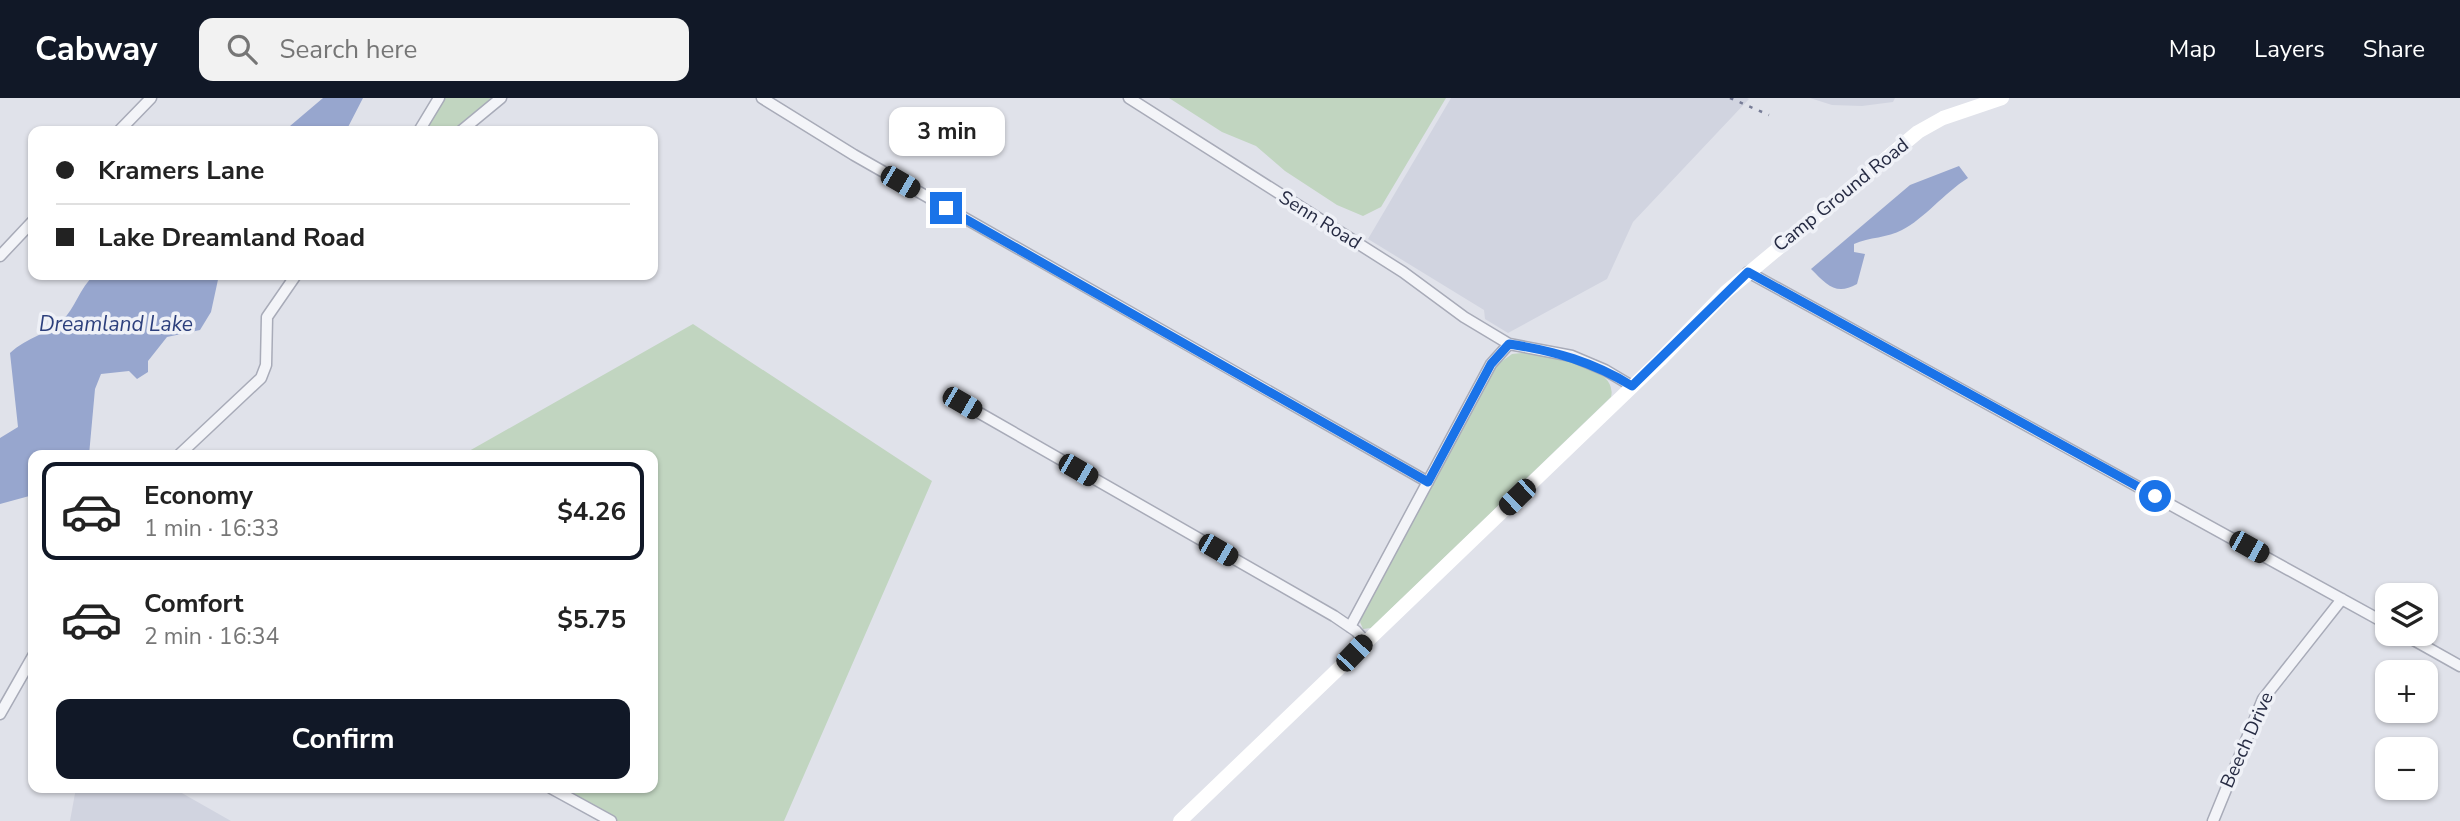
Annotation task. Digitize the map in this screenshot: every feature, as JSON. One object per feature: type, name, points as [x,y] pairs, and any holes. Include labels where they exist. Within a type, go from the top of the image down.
[{"type":"street","points":[[124,126],[150,98]]},
{"type":"street","points":[[422,126],[439,98]]},
{"type":"street","points":[[467,126],[501,98]]},
{"type":"street","points":[[762,98],[866,162],[1428,482]]},
{"type":"street","name":"Senn Road","points":[[1129,98],[1403,272],[1464,317],[1509,344]]},
{"type":"street","name":"Camp Ground Road","points":[[1180,821],[1748,272],[1917,132],[1943,118],[2002,98]]},
{"type":"street","points":[[0,256],[28,226]]},
{"type":"street","points":[[1748,272],[2375,617]]},
{"type":"street","points":[[184,450],[261,378],[266,365],[267,317],[293,280]]},
{"type":"street","points":[[1350,626],[1491,364],[1509,344],[1572,356],[1605,370],[1632,386]]},
{"type":"street","points":[[962,403],[1350,626],[1366,642]]},
{"type":"street","name":"Beech Drive","points":[[2213,821],[2263,699],[2342,599]]},
{"type":"street","points":[[2424,646],[2460,666]]},
{"type":"street","points":[[0,714],[28,665]]},
{"type":"street","points":[[560,793],[611,821]]},
{"type":"shaded area","points":[[1451,98],[1749,99],[1633,222],[1607,279],[1508,333],[1485,319],[1484,310],[1368,239]]},
{"type":"shaded area","points":[[1810,98],[1895,98],[1893,102],[1862,106],[1832,105]]},
{"type":"shaded area","points":[[75,793],[182,793],[231,821],[70,821]]},
{"type":"green space","points":[[443,98],[495,98],[463,126],[425,126]]},
{"type":"green space","points":[[1169,98],[1446,98],[1381,207],[1363,216],[1337,205],[1285,171],[1256,146],[1222,132]]},
{"type":"green space","points":[[693,324],[932,481],[784,821],[615,821],[565,793],[658,793],[658,450],[471,450]]},
{"type":"green space","points":[[1531,352],[1568,360],[1595,370],[1611,386],[1611,397],[1371,628],[1363,629],[1360,622],[1363,610],[1494,367],[1512,354]]},
{"type":"water","points":[[323,98],[363,98],[349,126],[290,126]]},
{"type":"water","points":[[1959,166],[1968,178],[1910,225],[1897,233],[1854,244],[1854,252],[1865,254],[1857,284],[1837,289],[1827,284],[1811,269],[1910,185]]},
{"type":"water","name":"Dreamland Lake","points":[[90,280],[218,280],[211,312],[200,330],[167,337],[148,361],[148,372],[137,379],[129,371],[101,374],[95,389],[89,450],[28,450],[28,496],[0,504],[0,438],[18,427],[10,353],[62,321]]},
{"type":"railway","points":[[1730,98],[1769,115]]},
{"type":"route","points":[[946,208],[1428,482],[1491,364],[1509,344],[1572,356],[1596,365],[1632,386],[1748,272],[2155,496]]}]
